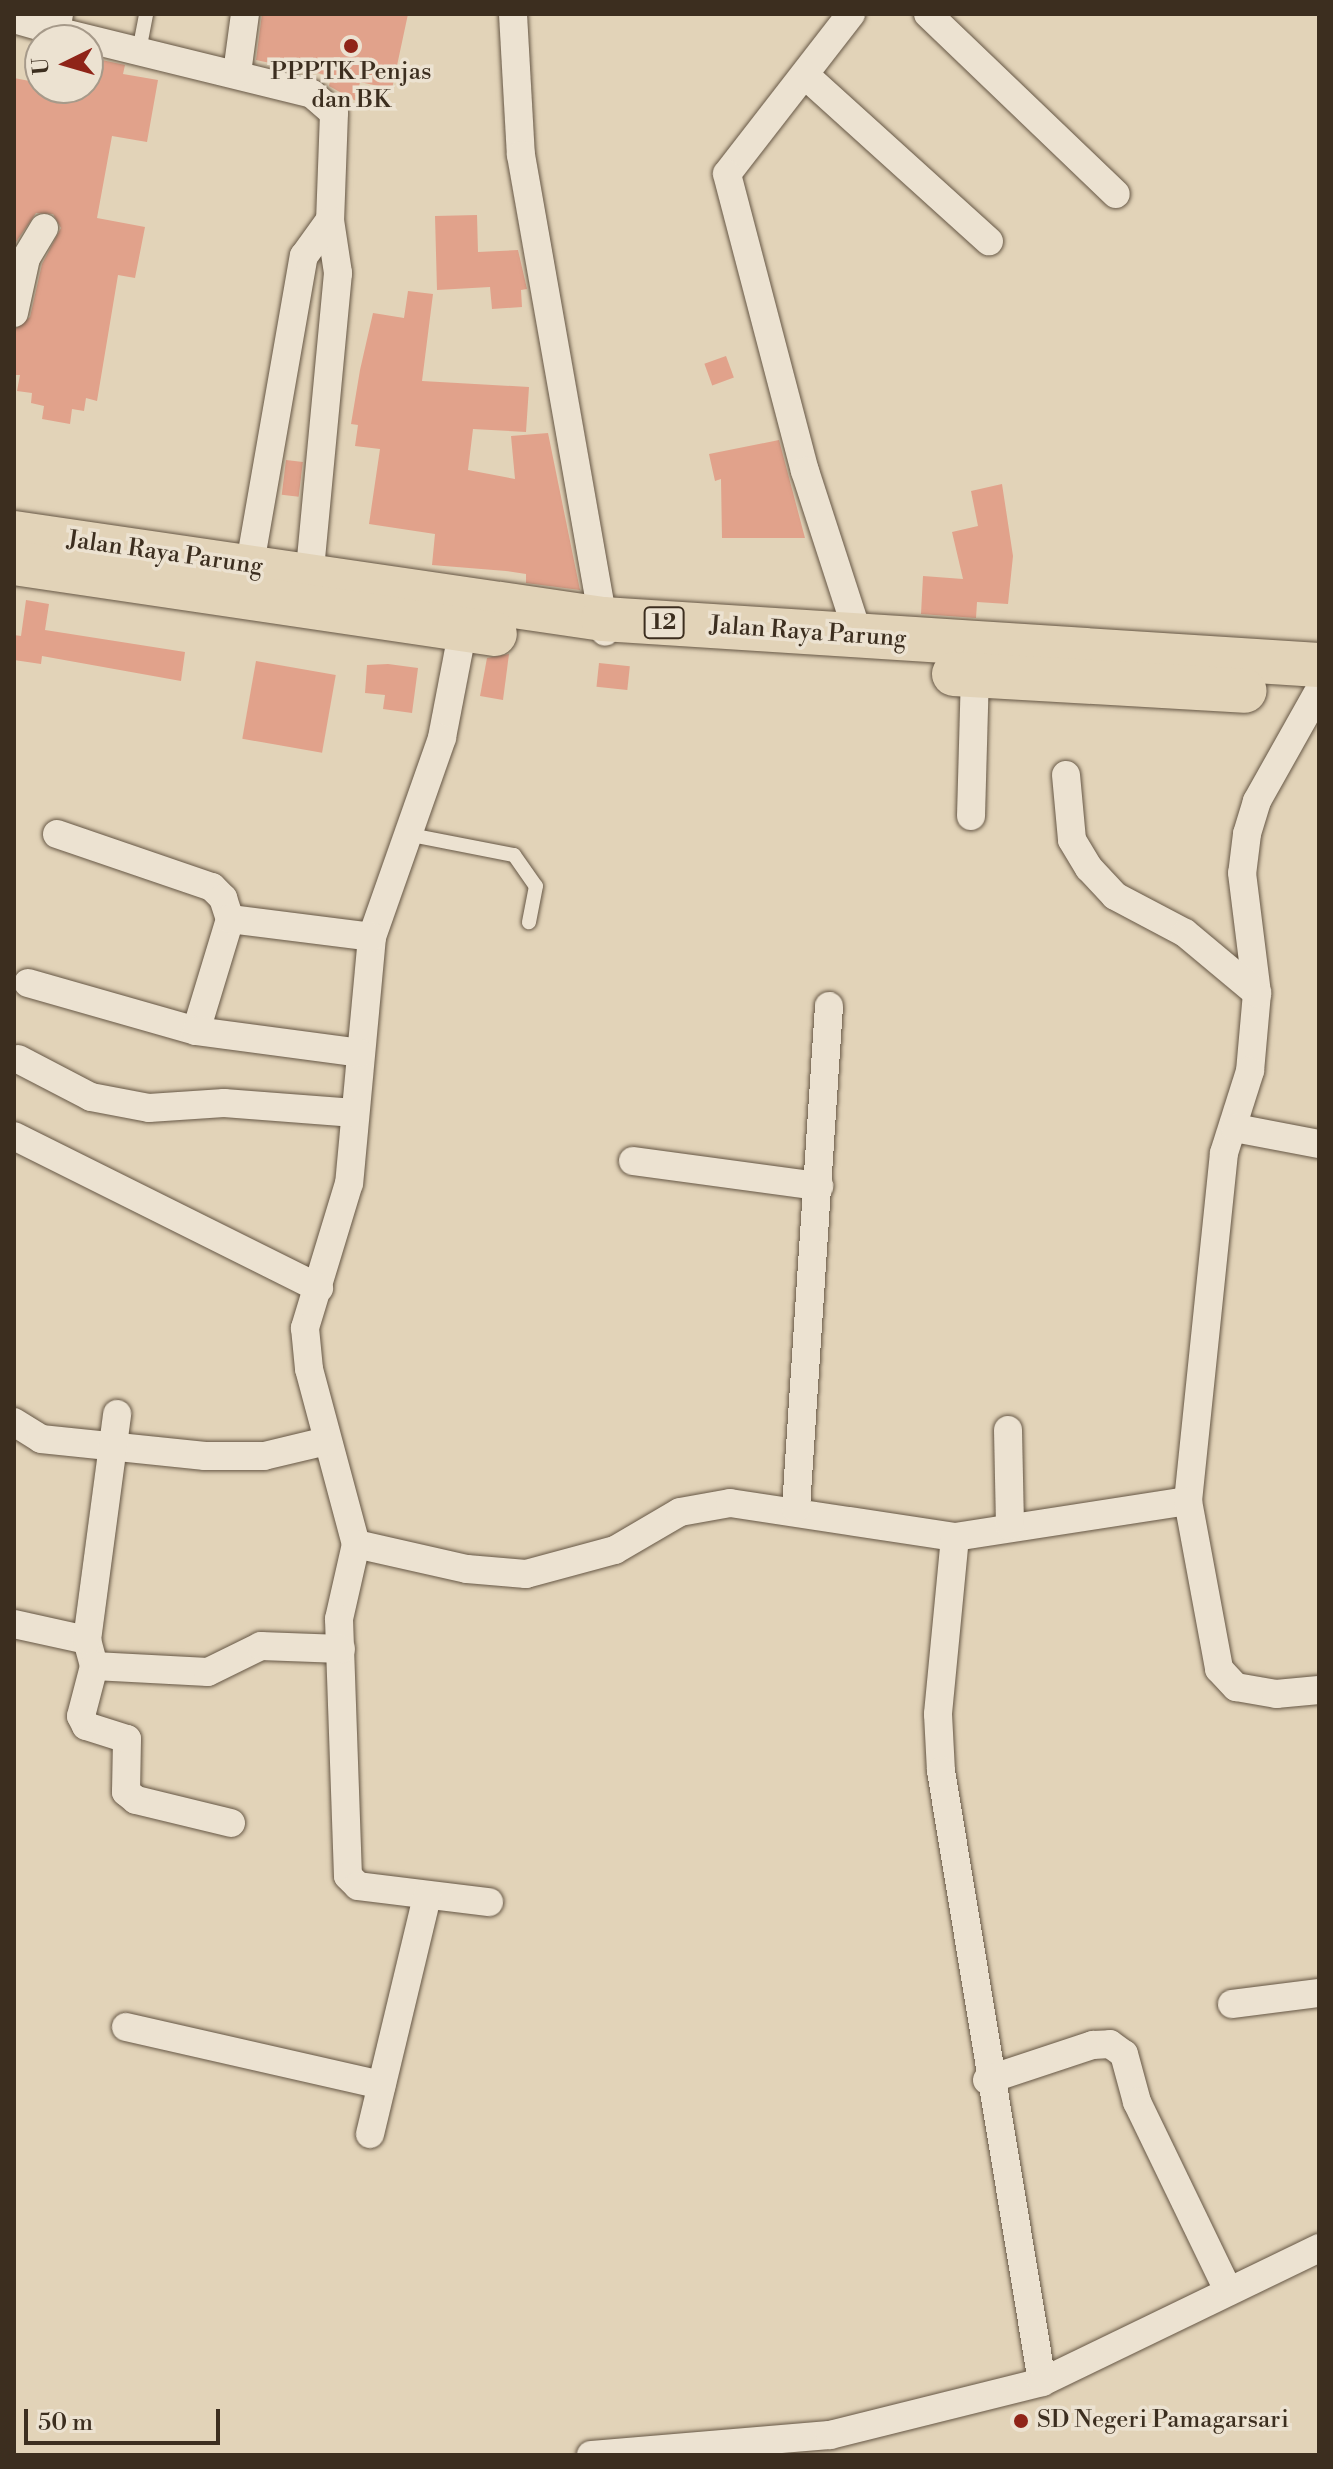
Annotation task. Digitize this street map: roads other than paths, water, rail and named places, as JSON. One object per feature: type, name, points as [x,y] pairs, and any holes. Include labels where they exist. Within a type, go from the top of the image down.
[{"type":"highway","name":"Jalan Raya Parung","points":[[14,533],[247,582],[465,618],[604,630],[975,675],[1084,668]]},
{"type":"highway","name":"Jalan Raya Parung","points":[[14,563],[247,582]]},
{"type":"highway","name":"Jalan Raya Parung","points":[[604,630],[859,637],[1084,668],[1318,684]]},
{"type":"street","points":[[237,73],[245,14]]},
{"type":"street","points":[[513,14],[521,155],[604,630]]},
{"type":"street","points":[[851,14],[727,174],[805,471],[859,637]]},
{"type":"street","points":[[928,14],[1116,194]]},
{"type":"street","points":[[14,19],[57,22],[139,51],[312,94],[334,113],[330,220],[338,273],[330,324],[308,591]]},
{"type":"street","points":[[805,75],[989,241]]},
{"type":"street","points":[[247,582],[304,256],[330,220]]},
{"type":"street","points":[[14,313],[26,258],[44,228]]},
{"type":"street","points":[[293,313],[330,324]]},
{"type":"street","points":[[465,618],[442,738],[411,835],[372,937],[349,1183],[304,1345],[356,1544],[339,1619],[348,1876],[358,1886],[489,1902]]},
{"type":"street","points":[[971,816],[975,675]]},
{"type":"street","points":[[1318,684],[1257,801],[1247,834],[1242,873],[1257,993],[1250,1071],[1218,1198],[1188,1501],[1219,1669],[1236,1687],[1276,1694],[1319,1690]]},
{"type":"street","points":[[1066,775],[1072,840],[1089,868],[1115,896],[1185,933],[1257,993]]},
{"type":"street","points":[[57,834],[212,887],[230,919],[196,1031]]},
{"type":"street","points":[[230,919],[372,937]]},
{"type":"street","points":[[28,983],[196,1031],[360,1053]]},
{"type":"street","points":[[796,1508],[829,1006]]},
{"type":"street","points":[[18,1059],[91,1097],[149,1108],[224,1103],[355,1113]]},
{"type":"street","points":[[1235,1128],[1319,1144]]},
{"type":"street","points":[[14,1136],[319,1288]]},
{"type":"street","points":[[633,1161],[819,1186]]},
{"type":"street","points":[[117,1414],[91,1653],[81,1716],[86,1726],[127,1739],[126,1792],[136,1800],[231,1823]]},
{"type":"street","points":[[14,1422],[41,1439],[264,1456],[327,1441]]},
{"type":"street","points":[[1008,1430],[1010,1526]]},
{"type":"street","points":[[356,1544],[467,1569],[526,1574],[615,1550],[680,1512],[730,1503],[796,1508],[955,1537],[1010,1526],[1188,1501]]},
{"type":"street","points":[[955,1537],[938,1714],[941,1771],[987,2080],[1042,2382]]},
{"type":"street","points":[[14,1624],[91,1653],[208,1672],[261,1646],[341,1649]]},
{"type":"street","points":[[370,2134],[427,1896]]},
{"type":"street","points":[[1232,2004],[1319,1993]]},
{"type":"street","points":[[126,2027],[382,2085]]},
{"type":"street","points":[[987,2080],[1093,2045],[1110,2044],[1124,2054],[1137,2102],[1227,2288]]},
{"type":"street","points":[[591,2455],[830,2435],[1042,2382],[1227,2288],[1319,2248]]},
{"type":"lane","points":[[139,51],[146,14]]},
{"type":"lane","points":[[411,835],[514,855],[536,886],[529,922]]},
{"type":"place","name":"PPPTK Penjas dan BK","points":[[351,46]]},
{"type":"place","name":"SD Negeri Pamagarsari","points":[[1021,2421]]}]
